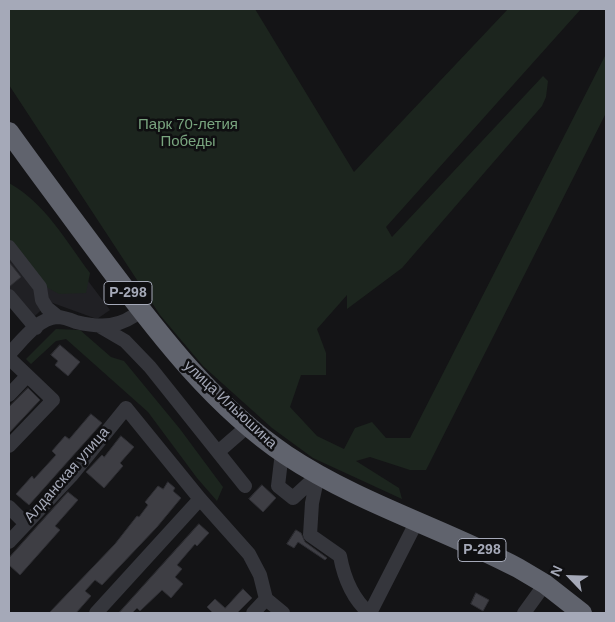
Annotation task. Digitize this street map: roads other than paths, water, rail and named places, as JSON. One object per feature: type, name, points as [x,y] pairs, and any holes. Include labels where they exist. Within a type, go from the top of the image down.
[{"type":"highway","name":"улица Ильюшина","points":[[9,132],[141,310],[184,363],[249,425],[282,452],[318,475],[491,554],[545,584],[582,613]]},
{"type":"street","points":[[9,247],[40,288],[42,300],[47,308],[58,317],[101,327],[125,340],[150,367],[245,486]]},
{"type":"street","points":[[9,296],[36,328]]},
{"type":"street","points":[[101,327],[113,326],[134,317],[141,310]]},
{"type":"street","points":[[9,354],[36,328],[58,317]]},
{"type":"street","points":[[9,358],[53,400],[9,446]]},
{"type":"street","points":[[9,395],[27,376]]},
{"type":"street","name":"Алданская улица","points":[[9,542],[71,476],[126,408],[200,499]]},
{"type":"street","points":[[218,452],[249,425]]},
{"type":"street","points":[[282,452],[278,486],[293,498],[318,475]]},
{"type":"street","points":[[318,475],[312,503],[310,534],[340,556],[344,576],[360,606],[370,613],[417,521]]},
{"type":"street","points":[[96,613],[200,499],[249,554],[260,575],[266,599],[283,613]]},
{"type":"street","points":[[9,508],[25,523]]},
{"type":"street","points":[[524,613],[545,584]]},
{"type":"street","points":[[253,613],[266,599]]},
{"type":"park label","name":"Парк 70-летия Победы","points":[[188,134]]}]
